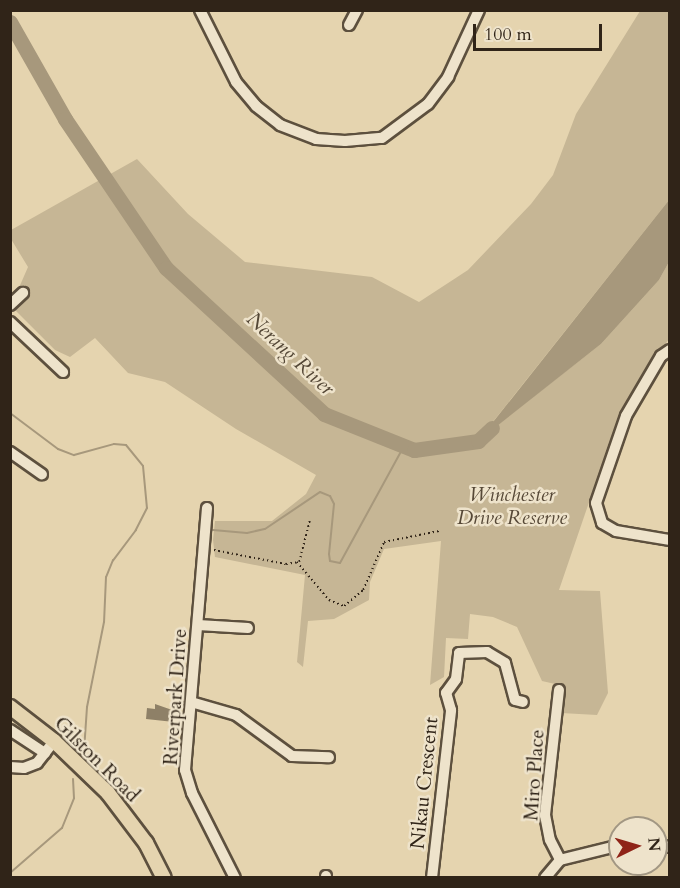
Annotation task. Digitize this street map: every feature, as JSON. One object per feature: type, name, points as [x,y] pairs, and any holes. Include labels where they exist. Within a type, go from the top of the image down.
[{"type":"main road","name":"Gilston Road","points":[[10,707],[54,741],[130,819],[164,878]]},
{"type":"street","points":[[200,10],[236,82],[256,106],[280,125],[316,139],[345,141],[382,138],[428,104],[448,77],[479,10]]},
{"type":"street","points":[[349,25],[357,10]]},
{"type":"street","points":[[10,305],[23,293]]},
{"type":"street","points":[[10,322],[63,372]]},
{"type":"street","points":[[669,350],[661,356],[626,416],[596,503],[602,522],[616,531],[669,540]]},
{"type":"street","points":[[10,452],[42,474]]},
{"type":"street","name":"Riverpark Drive","points":[[207,508],[186,770],[192,793],[235,878]]},
{"type":"street","points":[[198,625],[248,628]]},
{"type":"street","name":"Nikau Crescent","points":[[432,878],[450,710],[446,693],[456,679],[459,653],[487,652],[505,663],[515,700],[523,702]]},
{"type":"street","name":"Miro Place","points":[[559,690],[545,815],[550,840],[560,860]]},
{"type":"street","points":[[191,702],[236,715],[292,756],[329,757]]},
{"type":"street","points":[[10,730],[45,753]]},
{"type":"street","points":[[10,767],[31,766],[54,741]]},
{"type":"street","points":[[545,878],[560,860],[608,848]]},
{"type":"path","points":[[297,562],[310,519]]},
{"type":"path","points":[[297,562],[329,600],[344,606],[363,590],[384,542],[439,531]]},
{"type":"path","points":[[203,552],[217,550],[286,564],[297,562]]},
{"type":"green space","name":"Winchester Drive Reserve","points":[[640,11],[669,11],[669,200],[480,438],[601,344],[659,280],[669,262],[669,339],[652,362],[611,438],[559,590],[600,591],[608,693],[597,715],[561,713],[564,686],[542,681],[517,627],[493,617],[470,614],[468,639],[446,638],[444,677],[430,685],[441,541],[384,549],[370,582],[369,600],[334,619],[308,621],[303,667],[297,662],[305,575],[215,557],[213,540],[215,521],[272,521],[306,494],[316,475],[236,429],[165,382],[128,373],[95,338],[70,357],[55,350],[11,306],[28,267],[11,239],[11,230],[137,159],[188,214],[245,262],[372,277],[419,302],[468,270],[531,204],[553,175],[576,114]]},
{"type":"shaded area","points":[[669,200],[669,262],[659,280],[601,344],[478,441]]},
{"type":"building","points":[[155,704],[175,711],[174,722],[146,719],[147,708],[155,709]]},
{"type":"waterway","name":"Nerang River","points":[[10,22],[65,119],[166,268],[324,414],[414,450],[478,441],[492,428]]},
{"type":"waterway","points":[[10,413],[58,449],[74,455],[114,444],[126,445],[143,466],[147,508],[136,530],[113,560],[106,577],[104,622],[87,707],[84,751]]},
{"type":"waterway","points":[[213,530],[247,533],[265,529],[320,492],[330,496],[334,504],[329,554],[330,561],[340,563],[404,446]]},
{"type":"waterway","points":[[10,873],[62,828],[74,798],[73,779]]}]
